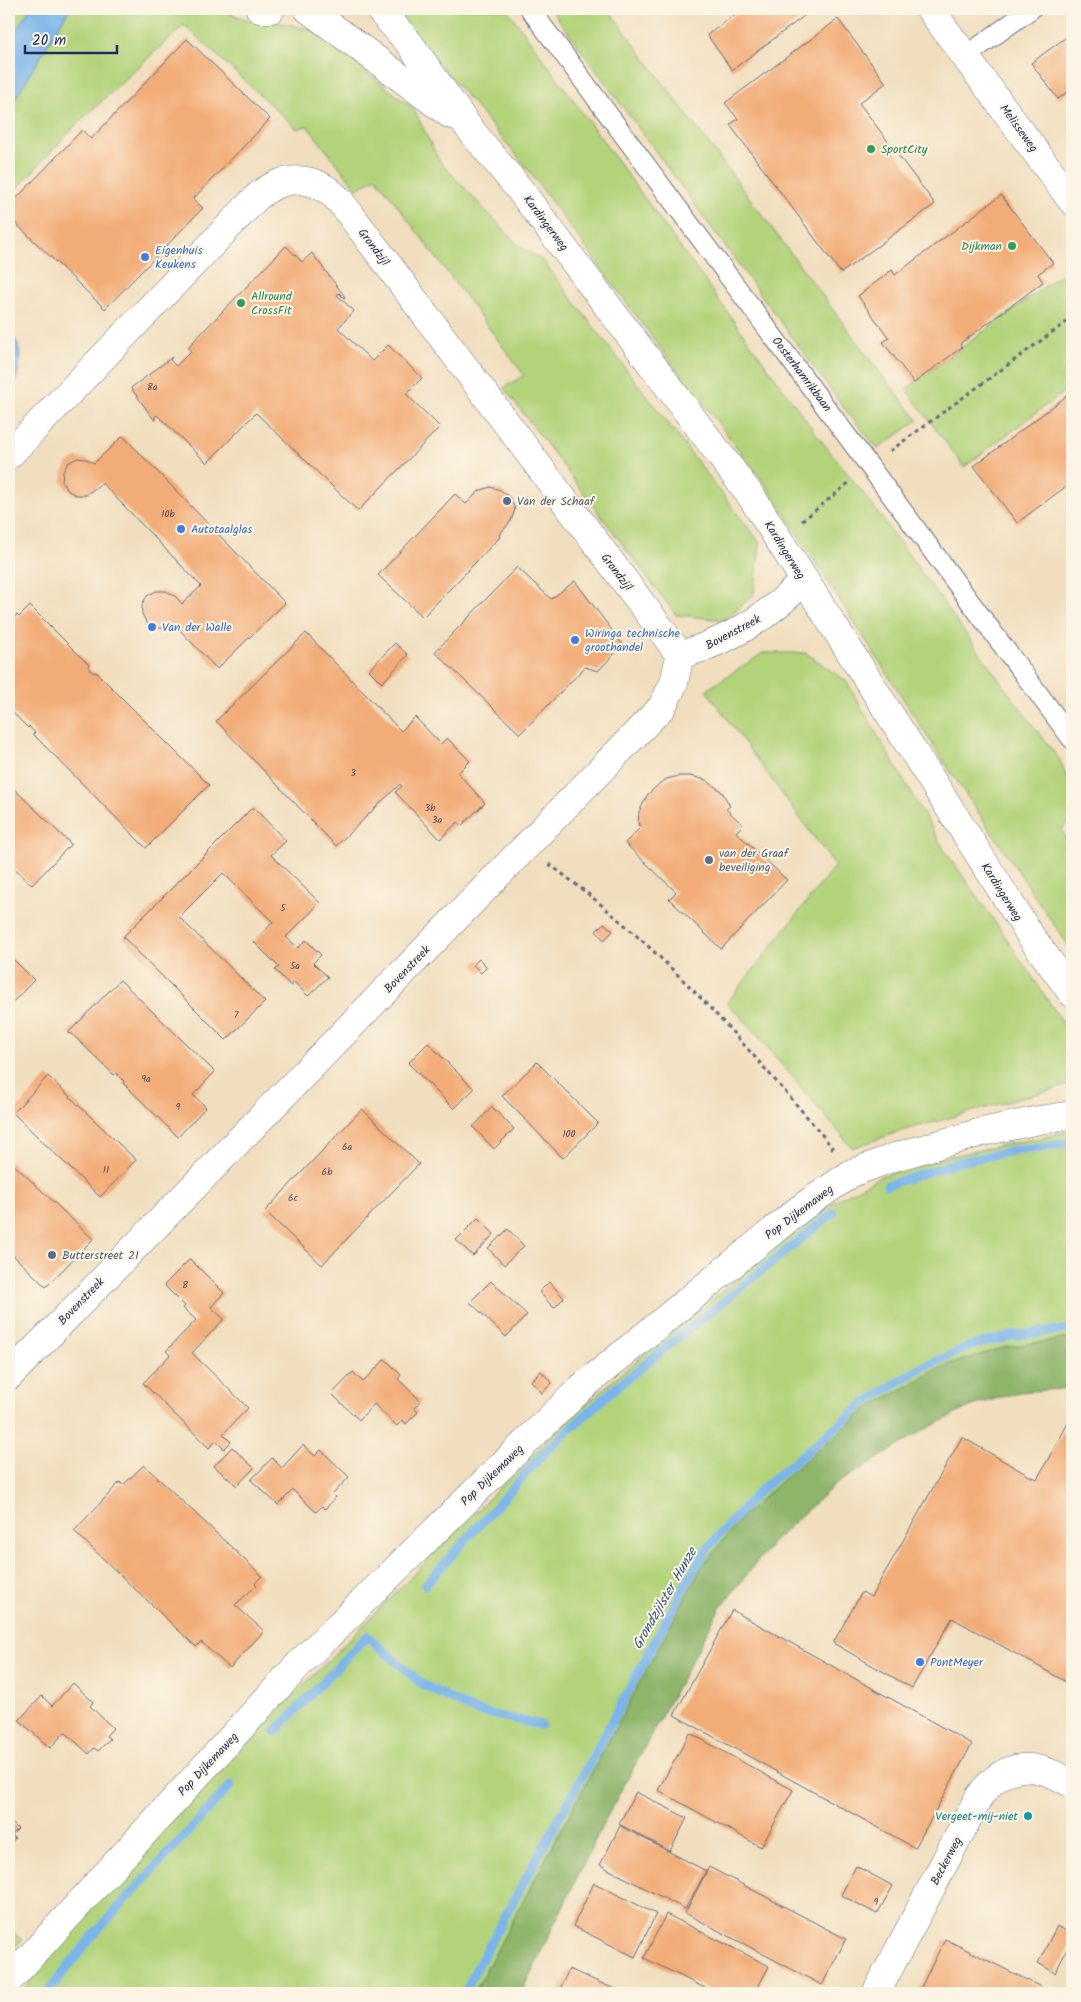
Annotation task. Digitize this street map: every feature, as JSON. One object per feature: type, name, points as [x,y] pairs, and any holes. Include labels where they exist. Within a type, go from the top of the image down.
[{"type":"street","points":[[260,9],[272,9]]},
{"type":"street","name":"Kardingerweg","points":[[308,9],[469,128]]},
{"type":"street","name":"Kardingerweg","points":[[379,9],[410,44],[469,128],[569,253],[751,496],[1032,938],[1072,993]]},
{"type":"street","name":"Melisseweg","points":[[930,9],[1072,201]]},
{"type":"street","name":"Grondzijl","points":[[9,455],[266,189],[278,183],[302,180],[315,183],[336,196],[344,206],[680,655]]},
{"type":"street","name":"Bovenstreek","points":[[9,1376],[662,707],[674,683],[680,655],[723,640],[748,627],[787,598],[804,580]]},
{"type":"street","name":"Pop Dijkemaweg","points":[[9,1980],[301,1662],[581,1388],[801,1208],[852,1173],[938,1144],[982,1132],[1072,1115]]},
{"type":"street","name":"Beckerweg","points":[[876,1993],[986,1787],[995,1778],[1018,1768],[1030,1768],[1053,1773],[1072,1784]]},
{"type":"lane","name":"Oosterhamrikbaan","points":[[530,9],[1072,739]]},
{"type":"lane","points":[[966,56],[1031,9]]},
{"type":"path","points":[[779,540],[870,466],[1072,318]]},
{"type":"path","points":[[526,848],[583,889],[630,929],[686,982],[735,1033],[829,1143],[852,1173]]},
{"type":"green space","points":[[9,9],[30,9],[9,39]]},
{"type":"green space","points":[[73,9],[219,9],[247,20],[288,24],[308,29],[324,39],[413,108],[440,162],[517,244],[543,261],[760,543],[754,594],[725,620],[676,615],[504,388],[524,375],[376,177],[357,189],[307,126],[297,129],[184,25],[76,125],[9,197],[9,109],[66,14]]},
{"type":"green space","points":[[393,9],[507,9],[816,434],[870,502],[1022,711],[1060,760],[1072,790],[1072,817],[1062,829],[1072,855],[1072,951],[942,759],[766,485],[652,337],[523,163]]},
{"type":"green space","points":[[551,9],[608,9],[881,374],[918,420],[878,449],[844,408]]},
{"type":"green space","points":[[1072,266],[1072,386],[964,467],[906,389]]},
{"type":"green space","points":[[763,653],[806,653],[846,681],[945,851],[1072,1036],[1072,1084],[898,1132],[852,1148],[745,1021],[727,1003],[835,866],[706,690]]},
{"type":"green space","points":[[1072,1131],[1072,1338],[1007,1347],[701,1568],[474,1993],[21,1993],[47,1959],[104,1893],[256,1733],[553,1434],[620,1374],[831,1203],[881,1176],[946,1157]]},
{"type":"green space","points":[[1072,1338],[1072,1388],[1019,1392],[972,1406],[922,1431],[835,1485],[769,1547],[720,1608],[603,1824],[521,1993],[474,1993],[701,1568],[742,1517],[790,1473],[868,1408],[943,1366],[1007,1347]]},
{"type":"green space","points":[[9,1929],[22,1940],[9,1953]]},
{"type":"water","points":[[30,9],[73,9],[66,14],[9,109],[9,39]]},
{"type":"water","points":[[9,329],[18,344],[20,360],[16,378],[9,392]]},
{"type":"building","points":[[742,9],[804,9],[808,13],[732,70],[707,35]]},
{"type":"building","points":[[838,19],[886,83],[859,103],[935,204],[841,273],[730,125],[738,119],[725,103]]},
{"type":"building","points":[[1072,33],[1072,89],[1058,99],[1031,63]]},
{"type":"building","points":[[187,39],[270,119],[193,199],[203,208],[105,309],[9,217],[9,206],[82,130],[91,139]]},
{"type":"building","points":[[1001,195],[1053,263],[1038,274],[1043,282],[960,344],[962,347],[914,383],[883,342],[889,338],[858,296],[892,270],[895,275]]},
{"type":"building","points":[[286,246],[302,262],[312,253],[345,297],[339,293],[337,295],[354,311],[338,328],[372,361],[388,345],[422,378],[406,394],[440,427],[358,511],[256,413],[207,463],[157,415],[155,421],[131,388],[172,357],[170,360],[176,366],[191,351],[188,347]]},
{"type":"building","points":[[1072,392],[1072,482],[1017,523],[974,466]]},
{"type":"building","points":[[123,436],[285,603],[217,669],[174,624],[165,628],[155,628],[147,623],[142,614],[142,604],[147,596],[156,591],[166,591],[175,596],[182,604],[201,586],[102,483],[86,495],[76,495],[67,490],[62,482],[63,472],[68,463],[77,458],[86,459],[94,463]]},
{"type":"building","points":[[490,487],[501,490],[510,498],[515,509],[511,521],[499,535],[500,537],[423,617],[378,575],[455,494],[466,504],[479,491]]},
{"type":"building","points":[[517,567],[551,599],[575,581],[623,645],[598,671],[585,667],[520,734],[435,652]]},
{"type":"building","points":[[30,606],[90,666],[88,668],[94,673],[96,672],[209,785],[146,848],[33,734],[35,733],[29,726],[28,728],[9,709],[9,620],[17,615],[19,617]]},
{"type":"building","points":[[306,633],[401,731],[415,717],[441,744],[447,738],[470,761],[458,773],[485,803],[461,826],[458,822],[440,839],[395,792],[402,786],[400,784],[336,846],[216,721]]},
{"type":"building","points":[[395,643],[408,655],[382,683],[369,670]]},
{"type":"building","points":[[690,776],[706,780],[722,792],[730,806],[726,809],[743,825],[736,832],[787,880],[721,949],[669,899],[676,892],[625,843],[642,826],[638,825],[639,812],[648,794],[667,779]]},
{"type":"building","points":[[9,784],[71,844],[32,885],[9,863]]},
{"type":"building","points":[[253,807],[286,841],[271,855],[320,903],[286,937],[298,948],[306,940],[321,955],[313,963],[328,977],[308,996],[294,982],[292,987],[275,970],[279,967],[254,942],[273,922],[223,873],[179,917],[265,1002],[226,1040],[123,937]]},
{"type":"building","points":[[604,923],[613,931],[604,940],[596,931]]},
{"type":"building","points":[[9,955],[34,980],[9,1006]]},
{"type":"building","points":[[479,959],[487,967],[481,973],[473,965]]},
{"type":"building","points":[[120,980],[215,1072],[193,1095],[206,1107],[178,1137],[123,1083],[124,1081],[116,1073],[114,1075],[71,1033],[68,1033]]},
{"type":"building","points":[[428,1043],[474,1089],[454,1109],[408,1063]]},
{"type":"building","points":[[537,1062],[598,1123],[563,1158],[502,1096]]},
{"type":"building","points":[[48,1076],[136,1160],[100,1197],[13,1113]]},
{"type":"building","points":[[492,1107],[514,1129],[494,1149],[473,1127]]},
{"type":"building","points":[[362,1109],[419,1164],[322,1265],[265,1211]]},
{"type":"building","points":[[9,1160],[93,1239],[46,1287],[12,1254],[9,1258]]},
{"type":"building","points":[[478,1218],[494,1234],[473,1256],[456,1240]]},
{"type":"building","points":[[508,1229],[524,1246],[504,1265],[488,1248]]},
{"type":"building","points":[[190,1259],[224,1293],[211,1307],[224,1319],[192,1353],[248,1408],[223,1434],[231,1442],[224,1449],[216,1441],[209,1448],[143,1383],[170,1355],[166,1351],[196,1320],[164,1285]]},
{"type":"building","points":[[491,1281],[527,1315],[506,1337],[470,1302]]},
{"type":"building","points":[[549,1282],[564,1298],[554,1308],[539,1292]]},
{"type":"building","points":[[385,1359],[401,1375],[398,1379],[421,1401],[414,1408],[418,1412],[406,1424],[403,1420],[397,1426],[374,1404],[359,1420],[332,1394],[353,1372],[363,1382]]},
{"type":"building","points":[[541,1371],[552,1383],[542,1393],[531,1381]]},
{"type":"building","points":[[1072,1416],[1072,1676],[1068,1683],[952,1618],[912,1688],[833,1643],[862,1592],[871,1597],[962,1437],[1037,1479]]},
{"type":"building","points":[[303,1445],[315,1456],[321,1450],[349,1477],[333,1494],[336,1497],[325,1509],[322,1506],[316,1512],[293,1490],[278,1505],[251,1480],[272,1458],[282,1468]]},
{"type":"building","points":[[232,1447],[254,1468],[237,1486],[214,1466]]},
{"type":"building","points":[[144,1465],[262,1576],[255,1583],[257,1585],[235,1605],[264,1631],[230,1668],[201,1642],[196,1647],[74,1531],[120,1482],[123,1485]]},
{"type":"building","points":[[732,1610],[972,1744],[915,1848],[674,1715]]},
{"type":"building","points":[[73,1683],[93,1702],[90,1706],[113,1728],[106,1736],[110,1739],[98,1751],[94,1748],[89,1754],[65,1732],[50,1748],[19,1720],[42,1696],[52,1706]]},
{"type":"building","points":[[690,1733],[793,1790],[761,1847],[658,1790]]},
{"type":"building","points":[[636,1792],[687,1818],[670,1851],[619,1824]]},
{"type":"building","points":[[9,1820],[18,1829],[12,1835],[15,1838],[9,1846]]},
{"type":"building","points":[[620,1826],[706,1871],[685,1909],[600,1865]]},
{"type":"building","points":[[856,1866],[893,1886],[877,1914],[841,1895]]},
{"type":"building","points":[[709,1867],[846,1939],[822,1985],[685,1913]]},
{"type":"building","points":[[594,1883],[656,1914],[635,1957],[573,1926]]},
{"type":"building","points":[[666,1914],[769,1966],[755,1993],[715,1993],[644,1958]]},
{"type":"building","points":[[1057,1926],[1072,1934],[1072,1940],[1055,1973],[1038,1963]]},
{"type":"building","points":[[945,1939],[1053,1993],[918,1993]]},
{"type":"building","points":[[569,1969],[603,1984],[624,1993],[558,1993]]},
{"type":"waterway","points":[[887,1185],[959,1162],[1016,1150],[1072,1143]]},
{"type":"waterway","points":[[425,1585],[548,1449],[613,1390],[833,1213]]},
{"type":"waterway","name":"Grondzijlster Hunze","points":[[465,1993],[475,1971],[690,1576],[710,1545],[759,1491],[862,1405],[917,1370],[970,1346],[1016,1335],[1072,1329]]},
{"type":"waterway","points":[[275,1732],[367,1636],[422,1684],[472,1710],[541,1725]]},
{"type":"waterway","points":[[47,1993],[95,1933],[231,1785]]},
{"type":"place","name":"SportCity","points":[[871,149]]},
{"type":"place","name":"Dijkman","points":[[1012,246]]},
{"type":"place","name":"Eigenhuis Keukens","points":[[145,257]]},
{"type":"place","name":"Allround CrossFit","points":[[241,303]]},
{"type":"place","name":"Van der Schaaf","points":[[507,501]]},
{"type":"place","name":"Autotaalglas","points":[[181,529]]},
{"type":"place","name":"Van der Walle","points":[[152,627]]},
{"type":"place","name":"Wiringa technische groothandel","points":[[575,640]]},
{"type":"place","name":"van der Graaf beveiliging","points":[[709,860]]},
{"type":"place","name":"Butterstreet 21","points":[[52,1255]]},
{"type":"place","name":"PontMeyer","points":[[920,1662]]},
{"type":"place","name":"Vergeet-mij-niet","points":[[1028,1816]]}]
